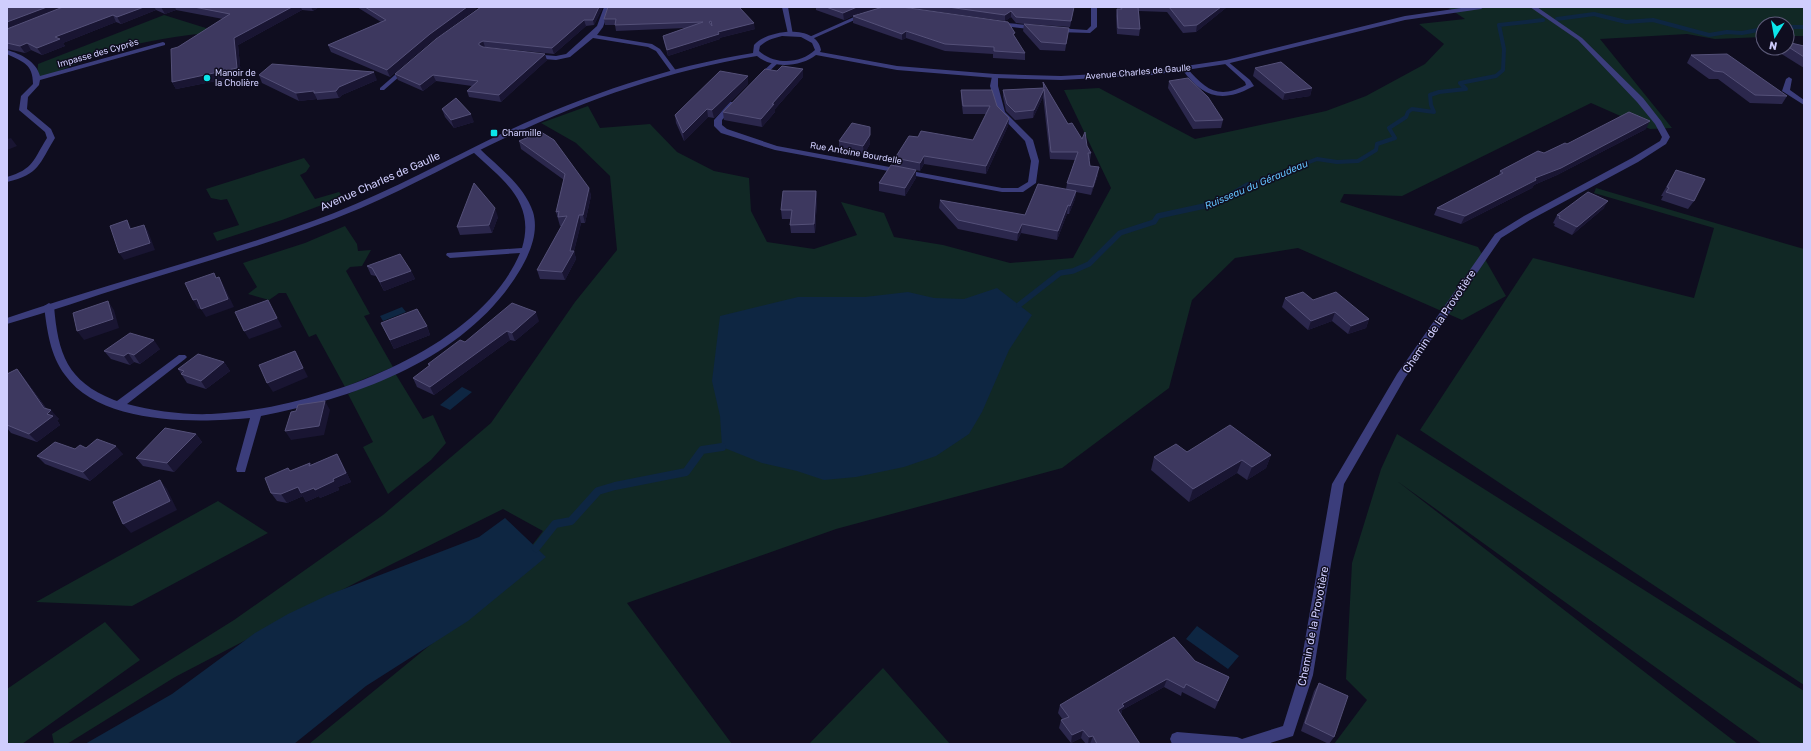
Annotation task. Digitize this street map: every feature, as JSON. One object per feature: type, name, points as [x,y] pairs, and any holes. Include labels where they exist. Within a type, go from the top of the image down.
[{"type":"street","points":[[528,55],[556,58],[568,56],[592,36],[600,27],[607,7]]},
{"type":"street","points":[[784,7],[791,34]]},
{"type":"street","points":[[1051,30],[1088,32],[1094,27],[1094,7]]},
{"type":"street","name":"Avenue Charles de Gaulle","points":[[815,53],[897,68],[994,76],[1078,77],[1152,73],[1226,62],[1385,22],[1481,7]]},
{"type":"street","name":"Chemin de la Provotière","points":[[1246,744],[1288,730],[1306,675],[1338,484],[1401,376],[1442,315],[1498,236],[1527,218],[1635,160],[1663,142],[1666,137],[1658,123],[1640,100],[1580,39],[1533,7]]},
{"type":"street","points":[[810,38],[870,12]]},
{"type":"street","points":[[989,23],[1043,29]]},
{"type":"street","points":[[791,34],[810,38],[816,42],[818,46],[815,53],[798,61],[776,62],[766,59],[758,54],[756,47],[763,40],[776,35],[791,34]]},
{"type":"street","points":[[592,36],[650,45],[658,50],[674,72]]},
{"type":"street","name":"Impasse des Cyprès","points":[[37,78],[66,72],[163,44]]},
{"type":"street","points":[[7,52],[31,64],[38,73],[37,84],[25,96],[23,110],[48,131],[51,138],[43,149],[37,164],[27,173],[7,180]]},
{"type":"street","name":"Avenue Charles de Gaulle","points":[[7,321],[124,282],[252,245],[337,215],[424,176],[531,123],[609,92],[674,72],[758,54]]},
{"type":"street","points":[[749,88],[776,62]]},
{"type":"street","points":[[1185,68],[1202,88],[1212,92],[1225,93],[1245,89],[1250,86],[1248,81],[1226,62]]},
{"type":"street","points":[[382,89],[411,64]]},
{"type":"street","name":"Rue Antoine Bourdelle","points":[[739,98],[718,120],[718,126],[724,131],[775,148],[1002,190],[1020,190],[1032,183],[1035,161],[1028,140],[1002,113],[994,86],[994,76]]},
{"type":"street","points":[[1789,79],[1786,91],[1804,103]]},
{"type":"street","points":[[49,306],[50,324],[58,353],[64,367],[74,381],[91,393],[118,406],[156,416],[237,416],[305,403],[340,393],[370,382],[436,348],[459,332],[492,303],[515,272],[526,250],[531,228],[529,213],[521,195],[500,172],[476,150]]},
{"type":"street","points":[[450,255],[526,250]]},
{"type":"street","points":[[118,406],[182,357]]},
{"type":"street","points":[[241,469],[257,413]]},
{"type":"street","points":[[1177,738],[1237,744]]},
{"type":"green space","points":[[1447,7],[1804,7],[1804,36],[1795,36],[1795,16],[1755,16],[1755,37],[1715,39],[1687,34],[1600,39],[1672,128],[1650,129],[1591,103],[1402,196],[1344,194],[1340,202],[1478,247],[1506,296],[1462,320],[1298,248],[1235,258],[1192,300],[1169,388],[1062,468],[836,529],[627,603],[732,744],[309,744],[446,632],[504,582],[543,531],[503,509],[386,567],[175,677],[67,744],[54,744],[52,734],[234,620],[383,515],[491,423],[575,302],[617,250],[610,176],[576,143],[541,123],[588,106],[600,128],[650,124],[677,152],[714,171],[749,178],[751,211],[767,242],[814,249],[857,235],[841,202],[884,213],[894,237],[943,245],[1010,263],[1073,258],[1111,188],[1064,90],[1099,88],[1195,139],[1326,111],[1366,96],[1425,64],[1444,44],[1419,24],[1465,19]]},
{"type":"green space","points":[[164,15],[209,29],[214,32],[164,39],[127,47],[105,53],[37,79],[38,64]]},
{"type":"green space","points":[[304,158],[310,166],[306,172],[300,175],[315,199],[339,192],[343,197],[282,220],[217,241],[213,233],[239,225],[227,199],[221,200],[211,198],[206,189]]},
{"type":"green space","points":[[1596,188],[1804,249],[1804,685],[1420,430],[1533,258],[1694,298],[1714,228],[1594,193]]},
{"type":"green space","points":[[345,226],[357,244],[358,251],[371,250],[362,266],[350,267],[346,271],[370,314],[364,316],[393,367],[345,387],[316,334],[309,337],[286,293],[279,293],[269,300],[248,294],[257,287],[243,263],[305,243]]},
{"type":"green space","points":[[395,373],[423,419],[433,415],[446,443],[431,460],[388,494],[363,447],[373,442],[348,394]]},
{"type":"green space","points":[[1397,434],[1804,691],[1804,744],[1762,744],[1397,481],[1738,744],[1334,744],[1367,700],[1346,679],[1352,563],[1381,469]]},
{"type":"green space","points":[[218,501],[268,533],[132,606],[36,602]]},
{"type":"green space","points":[[105,622],[140,660],[22,744],[7,744],[7,689]]},
{"type":"green space","points":[[883,668],[950,744],[809,744]]},
{"type":"water","points":[[997,288],[1032,315],[1009,350],[982,412],[969,434],[936,456],[904,467],[856,477],[824,480],[797,471],[762,463],[722,447],[720,416],[712,381],[720,316],[798,297],[865,297],[908,292],[934,298],[964,299]]},
{"type":"water","points":[[402,307],[406,312],[383,321],[380,316]]},
{"type":"water","points":[[462,387],[472,392],[450,410],[440,405]]},
{"type":"water","points":[[505,518],[546,557],[468,621],[366,686],[294,744],[85,744],[172,694],[255,633],[288,614],[328,595],[479,537]]},
{"type":"water","points":[[1197,626],[1239,656],[1228,669],[1186,639]]},
{"type":"building","points":[[7,7],[47,7],[7,22]]},
{"type":"building","points":[[63,7],[144,7],[117,17],[113,15],[55,37],[60,39],[37,48],[27,43],[20,46],[7,43],[7,29]]},
{"type":"building","points":[[194,7],[292,7],[234,38],[237,68],[172,82],[171,49],[178,47],[230,14]]},
{"type":"building","points":[[365,7],[467,7],[430,34],[387,70],[328,45],[386,20]]},
{"type":"building","points":[[481,7],[599,7],[593,20],[584,20],[552,48],[483,41],[479,43],[479,45],[483,47],[545,54],[499,95],[467,91],[478,81],[433,75],[420,85],[395,74],[436,39]]},
{"type":"building","points":[[608,7],[739,7],[754,23],[718,32],[719,34],[667,50],[663,36],[703,22],[615,25],[616,19],[604,19]]},
{"type":"building","points":[[826,7],[857,7],[843,13]]},
{"type":"building","points":[[883,7],[902,7],[1008,22],[1015,33],[1013,34],[1025,53],[994,51],[994,47],[945,44],[906,31],[902,34],[853,16]]},
{"type":"building","points":[[948,7],[1074,7],[1071,21],[1016,17],[1011,11],[1005,15]]},
{"type":"building","points":[[1121,7],[1138,7],[1140,29],[1118,28],[1117,9],[1122,9]]},
{"type":"building","points":[[1169,7],[1221,7],[1197,25],[1184,26]]},
{"type":"building","points":[[1024,24],[1069,28],[1066,44],[1041,42]]},
{"type":"building","points":[[1795,44],[1804,46],[1804,57],[1795,51]]},
{"type":"building","points":[[1727,54],[1787,96],[1755,95],[1723,72],[1714,71],[1691,55]]},
{"type":"building","points":[[1281,62],[1312,88],[1285,93],[1255,68]]},
{"type":"building","points":[[272,64],[374,72],[339,87],[336,91],[296,93],[259,75]]},
{"type":"building","points":[[782,66],[803,69],[772,104],[774,104],[761,119],[723,112],[765,69],[777,71]]},
{"type":"building","points":[[720,71],[748,76],[712,110],[707,109],[683,133],[675,115]]},
{"type":"building","points":[[1188,78],[1208,97],[1223,120],[1195,121],[1169,81]]},
{"type":"building","points":[[1043,82],[1068,124],[1072,123],[1082,139],[1085,132],[1087,146],[1091,153],[1088,153],[1090,166],[1099,167],[1093,187],[1067,183],[1078,152],[1051,152],[1044,89],[1034,110],[1015,112],[1007,104],[1003,90],[1044,88]]},
{"type":"building","points":[[961,90],[992,90],[997,106],[1009,118],[986,166],[924,156],[920,163],[895,158],[909,136],[918,137],[921,131],[973,140],[990,106],[963,106]]},
{"type":"building","points":[[456,98],[471,114],[451,120],[442,109]]},
{"type":"building","points":[[1629,112],[1650,121],[1561,168],[1535,178],[1536,180],[1465,216],[1437,208],[1503,173],[1500,171],[1538,151],[1544,153],[1565,143],[1567,144]]},
{"type":"building","points":[[852,123],[870,127],[870,135],[863,146],[839,141]]},
{"type":"building","points":[[541,132],[554,140],[589,188],[583,215],[579,215],[570,251],[574,251],[562,272],[537,270],[567,216],[558,217],[559,211],[556,212],[565,174],[519,141]]},
{"type":"building","points":[[891,165],[916,170],[905,188],[879,183]]},
{"type":"building","points":[[1676,170],[1705,179],[1694,201],[1666,192]]},
{"type":"building","points":[[474,183],[495,208],[489,225],[457,227]]},
{"type":"building","points":[[1038,184],[1076,191],[1070,206],[1068,205],[1058,231],[1022,224],[1018,233],[958,220],[940,200],[1025,215]]},
{"type":"building","points":[[783,191],[816,191],[814,224],[790,225],[792,210],[781,210]]},
{"type":"building","points":[[1588,192],[1608,201],[1577,227],[1559,218],[1560,216],[1557,215]]},
{"type":"building","points":[[127,220],[130,229],[144,225],[150,243],[119,253],[110,226]]},
{"type":"building","points":[[400,254],[411,271],[380,282],[372,268],[367,266]]},
{"type":"building","points":[[214,273],[216,278],[219,277],[228,299],[201,309],[197,299],[193,300],[185,283]]},
{"type":"building","points":[[1303,292],[1313,300],[1336,292],[1369,319],[1351,326],[1335,312],[1311,321],[1285,298]]},
{"type":"building","points":[[268,300],[277,318],[244,331],[235,312]]},
{"type":"building","points":[[108,301],[113,319],[77,331],[73,313]]},
{"type":"building","points":[[512,303],[536,312],[512,333],[507,331],[430,387],[413,378],[430,365],[428,364],[460,340],[465,342]]},
{"type":"building","points":[[417,309],[427,326],[390,340],[381,323]]},
{"type":"building","points":[[130,333],[154,340],[134,355],[128,353],[124,356],[104,351]]},
{"type":"building","points":[[295,351],[303,368],[267,383],[259,365]]},
{"type":"building","points":[[198,354],[224,362],[201,381],[181,374],[184,371],[178,369]]},
{"type":"building","points":[[17,369],[44,408],[51,410],[47,414],[53,416],[29,434],[7,425],[7,374]]},
{"type":"building","points":[[325,401],[319,426],[285,431],[291,412],[296,411],[298,405]]},
{"type":"building","points":[[1230,425],[1271,455],[1252,467],[1242,460],[1193,489],[1154,457],[1176,444],[1187,452]]},
{"type":"building","points":[[165,428],[196,434],[167,463],[136,458]]},
{"type":"building","points":[[97,439],[116,446],[83,472],[37,456],[55,442],[75,449],[80,445],[86,448]]},
{"type":"building","points":[[337,454],[346,473],[333,479],[334,481],[315,490],[314,488],[301,493],[298,487],[281,494],[271,493],[265,478],[288,468],[290,471],[310,463],[309,466]]},
{"type":"building","points":[[160,480],[170,501],[123,524],[113,502]]},
{"type":"building","points":[[1174,637],[1195,661],[1229,677],[1218,701],[1186,684],[1184,688],[1167,679],[1122,704],[1124,706],[1118,710],[1140,744],[1097,744],[1093,736],[1089,737],[1083,730],[1072,735],[1061,720],[1069,717],[1060,705]]},
{"type":"building","points":[[1319,683],[1348,696],[1334,737],[1305,723]]},
{"type":"waterway","name":"Ruisseau du Géraudeau","points":[[1557,19],[1594,14],[1626,22],[1653,20],[1709,35],[1727,32],[1742,33],[1755,31]]},
{"type":"waterway","name":"Ruisseau du Géraudeau","points":[[1247,186],[1317,159],[1337,162],[1358,161],[1376,150],[1377,144],[1395,138],[1389,128],[1406,117],[1408,112],[1412,109],[1434,112],[1431,105],[1430,95],[1439,92],[1466,89],[1460,83],[1496,76],[1503,70],[1504,49],[1499,25],[1543,20]]},
{"type":"waterway","name":"Ruisseau du Géraudeau","points":[[1795,27],[1804,27]]},
{"type":"waterway","name":"Ruisseau du Géraudeau","points":[[1019,305],[1060,273],[1073,271],[1089,264],[1120,233],[1154,222],[1158,216],[1209,205],[1222,200],[1248,185]]},
{"type":"waterway","points":[[536,548],[555,524],[571,521],[598,491],[615,486],[686,472],[702,450],[722,447]]},
{"type":"place","name":"Manoir de la Cholière","points":[[207,78]]},
{"type":"place","name":"Charmille","points":[[494,133]]}]
